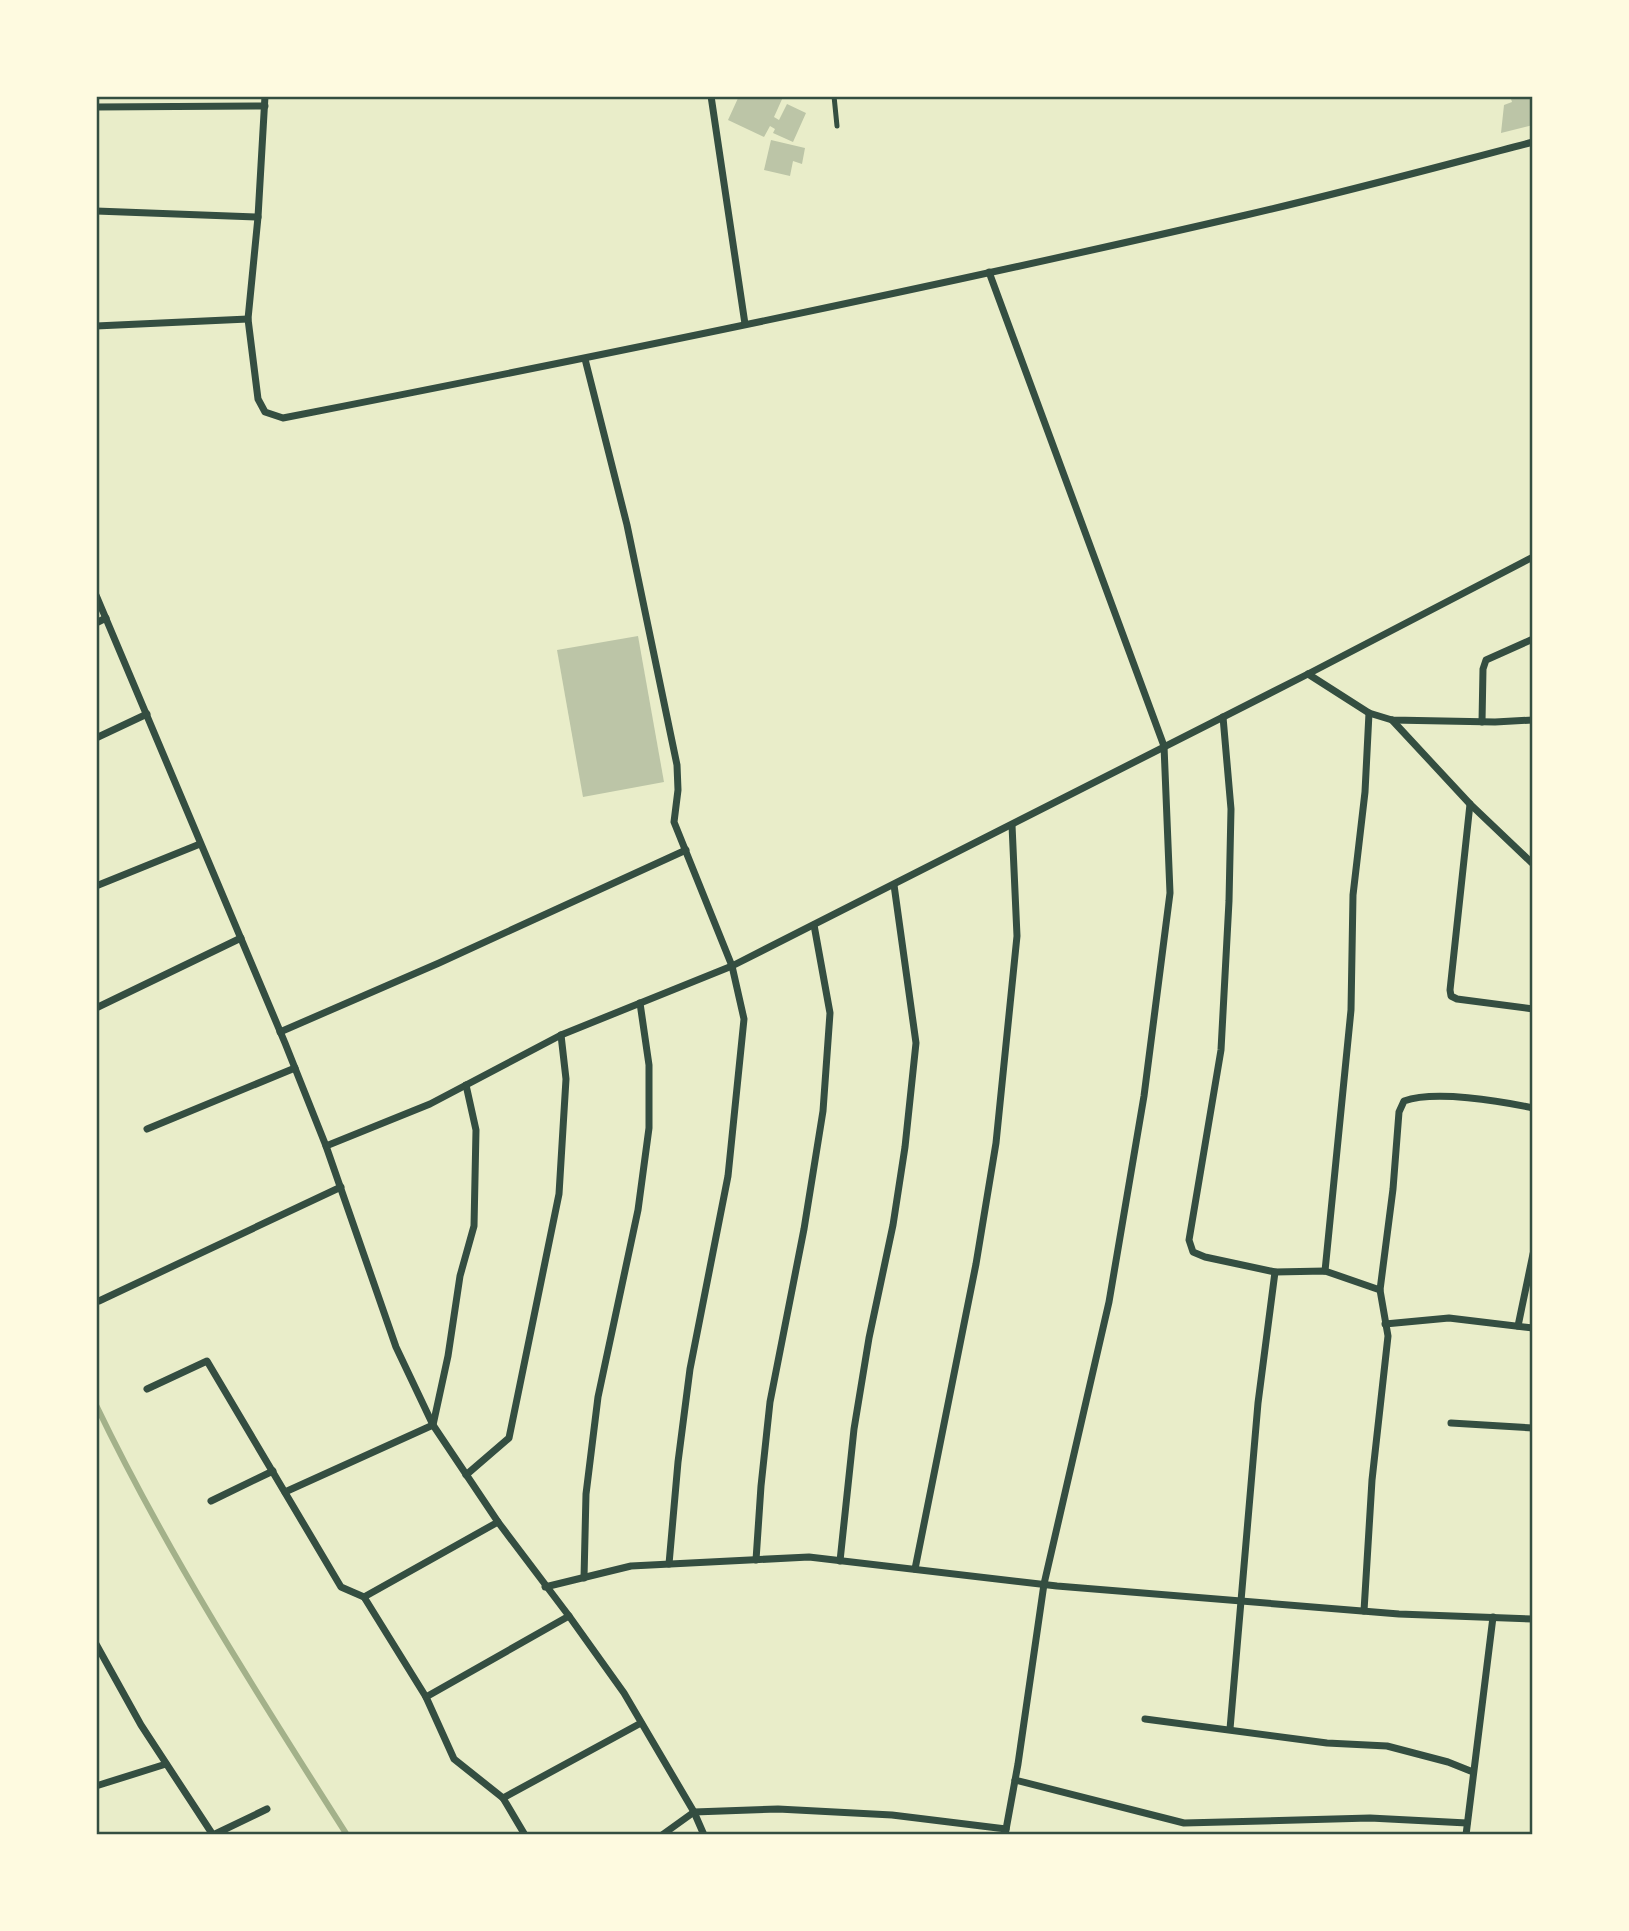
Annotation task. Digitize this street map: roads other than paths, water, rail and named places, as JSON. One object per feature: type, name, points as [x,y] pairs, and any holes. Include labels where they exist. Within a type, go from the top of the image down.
[{"type":"street","points":[[265,96],[258,217],[248,319],[258,399],[265,412],[283,418],[585,359],[989,272],[1247,215],[1533,142]]},
{"type":"street","points":[[711,96],[745,324]]},
{"type":"street","points":[[96,107],[265,106]]},
{"type":"street","points":[[96,211],[258,217]]},
{"type":"street","points":[[662,1835],[694,1812],[778,1809],[892,1815],[1005,1832],[1044,1584],[1109,1302],[1144,1096],[1170,893],[1164,746],[989,272]]},
{"type":"street","points":[[96,326],[248,319]]},
{"type":"street","points":[[585,359],[626,525],[677,765],[678,790],[674,822],[732,966],[744,1019],[729,1176],[691,1369],[678,1462],[669,1564]]},
{"type":"street","points":[[326,1146],[430,1104],[561,1035],[732,966],[1308,674],[1533,556]]},
{"type":"street","points":[[96,595],[281,1032],[341,1187],[396,1347],[433,1425],[498,1522],[624,1693],[694,1812],[704,1835]]},
{"type":"street","points":[[96,623],[106,618]]},
{"type":"street","points":[[1482,722],[1483,669],[1486,660],[1533,639]]},
{"type":"street","points":[[1308,674],[1369,713],[1392,720],[1533,720]]},
{"type":"street","points":[[1325,1271],[1351,1010],[1353,895],[1365,792],[1369,713]]},
{"type":"street","points":[[96,738],[146,714]]},
{"type":"street","points":[[1223,717],[1231,809],[1222,1050],[1189,1240],[1193,1252],[1205,1257],[1275,1272],[1325,1271],[1380,1290]]},
{"type":"street","points":[[1392,720],[1470,804],[1533,864]]},
{"type":"street","points":[[1470,804],[1451,996],[1533,1010]]},
{"type":"street","points":[[915,1569],[976,1264],[996,1143],[1017,936],[1012,825]]},
{"type":"street","points":[[96,886],[200,844]]},
{"type":"street","points":[[281,1032],[452,958],[686,850]]},
{"type":"street","points":[[840,1561],[854,1429],[869,1338],[895,1212],[916,1043],[894,885]]},
{"type":"street","points":[[756,1560],[770,1402],[804,1229],[823,1111],[830,1013],[814,925]]},
{"type":"street","points":[[96,1008],[241,938]]},
{"type":"street","points":[[584,1578],[586,1494],[598,1397],[638,1210],[649,1128],[649,1065],[640,1003]]},
{"type":"street","points":[[466,1475],[509,1437],[559,1194],[566,1079],[561,1035]]},
{"type":"street","points":[[147,1129],[295,1068]]},
{"type":"street","points":[[433,1425],[448,1356],[460,1276],[474,1226],[475,1130],[466,1085]]},
{"type":"street","points":[[1364,1611],[1372,1480],[1388,1336],[1380,1290],[1393,1189],[1399,1112],[1405,1101],[1415,1097],[1469,1098],[1533,1108]]},
{"type":"street","points":[[99,1301],[341,1187]]},
{"type":"street","points":[[1518,1326],[1533,1254]]},
{"type":"street","points":[[1230,1729],[1258,1403],[1275,1272]]},
{"type":"street","points":[[1385,1324],[1449,1318],[1533,1328]]},
{"type":"street","points":[[146,1389],[207,1361],[341,1587],[364,1597],[426,1697],[454,1759],[503,1798],[525,1835]]},
{"type":"street","points":[[1451,1423],[1533,1428]]},
{"type":"street","points":[[285,1492],[433,1425]]},
{"type":"street","points":[[211,1501],[273,1471]]},
{"type":"street","points":[[364,1597],[498,1522]]},
{"type":"street","points":[[545,1587],[631,1566],[808,1557],[1044,1584],[1240,1601],[1364,1611],[1533,1619]]},
{"type":"street","points":[[426,1697],[569,1616]]},
{"type":"street","points":[[1466,1835],[1493,1617]]},
{"type":"street","points":[[96,1644],[141,1726],[213,1835],[267,1809]]},
{"type":"street","points":[[1145,1719],[1327,1742],[1387,1746],[1448,1762],[1474,1772]]},
{"type":"street","points":[[503,1798],[641,1723]]},
{"type":"street","points":[[96,1786],[166,1764]]},
{"type":"street","points":[[1015,1780],[1184,1823],[1370,1818],[1468,1823]]},
{"type":"lane","points":[[835,96],[837,126]]},
{"type":"waterway","points":[[96,1405],[184,1570],[247,1677],[347,1835]]}]
